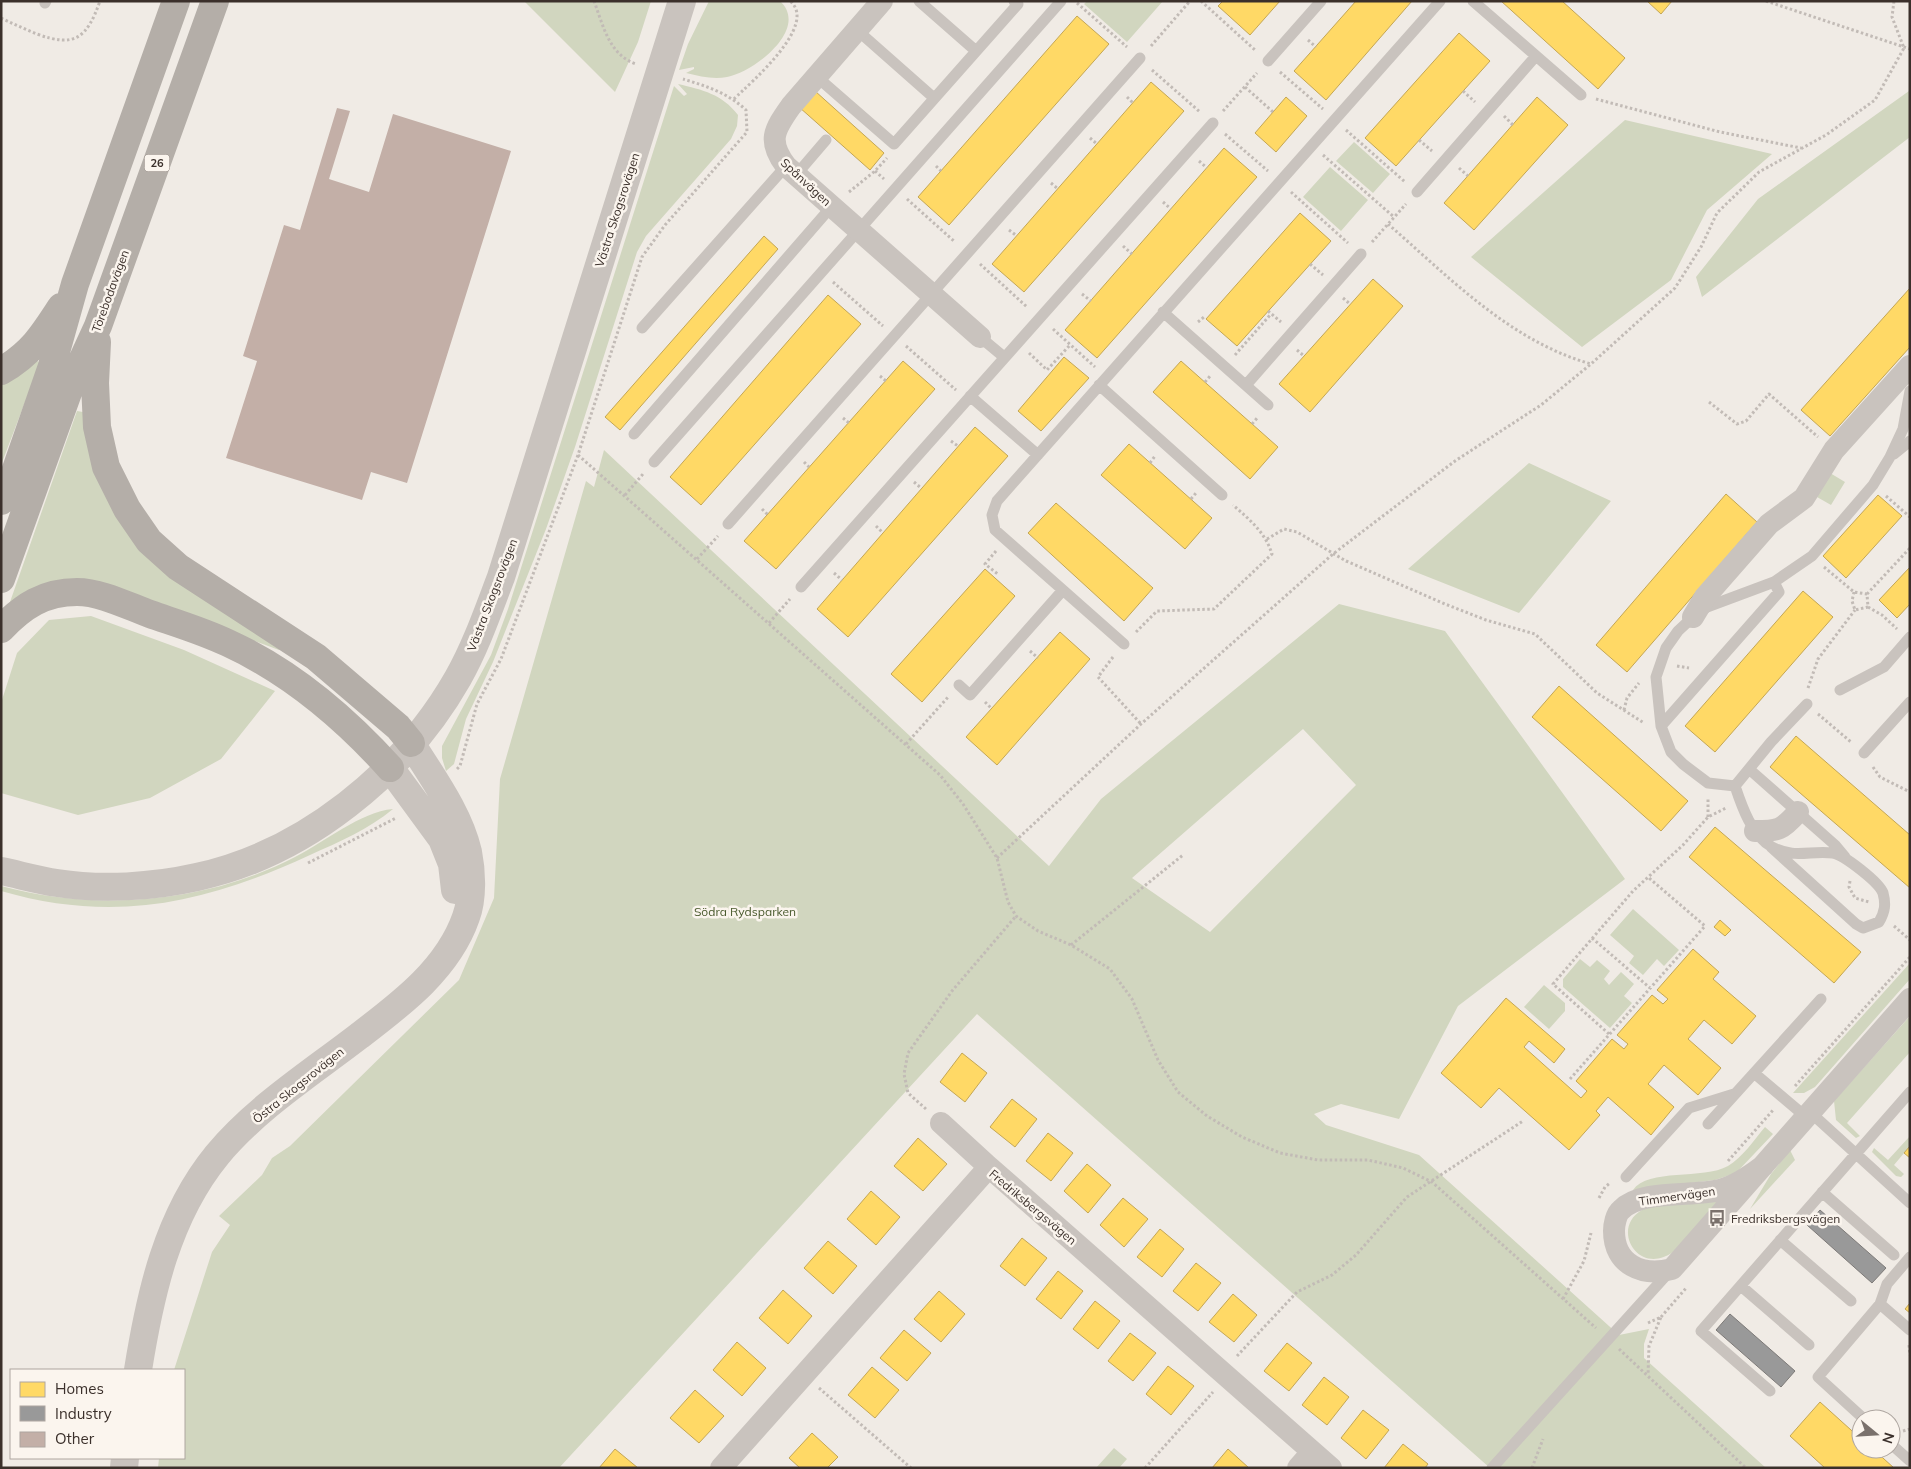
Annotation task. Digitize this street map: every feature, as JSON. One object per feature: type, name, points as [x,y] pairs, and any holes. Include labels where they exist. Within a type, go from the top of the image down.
[{"type":"highway","points":[[1,501],[15,472],[52,366],[75,284],[176,1]]},
{"type":"highway","name":"Törebodavägen","points":[[1,579],[70,387],[98,326],[215,1]]},
{"type":"highway","points":[[1,371],[19,361],[33,348],[75,284]]},
{"type":"highway","points":[[98,326],[95,383],[97,427],[106,467],[126,509],[149,541],[178,567],[316,657],[398,727],[411,743]]},
{"type":"highway","points":[[1,629],[26,606],[48,596],[78,592],[106,598],[227,642],[258,657],[303,687],[330,708],[390,768]]},
{"type":"street","name":"Västra Skogsrovägen","points":[[1,871],[58,883],[103,886],[144,884],[197,877],[270,852],[347,806],[390,768],[432,717],[458,678],[478,638],[501,577],[682,1]]},
{"type":"street","name":"Spånvägen","points":[[882,1],[778,124],[773,139],[776,152],[791,170],[980,337]]},
{"type":"street","points":[[1693,617],[1705,597],[1769,524],[1804,498],[1834,450],[1910,366]]},
{"type":"street","name":"Östra Skogsrovägen","points":[[138,1369],[147,1314],[158,1270],[192,1193],[217,1155],[268,1105],[392,1011],[421,985],[440,962],[459,933],[467,916],[470,896],[468,852],[452,812],[411,743]]},
{"type":"street","name":"Östra Skogsrovägen","points":[[390,768],[442,839],[452,864],[454,916],[440,962]]},
{"type":"street","points":[[1755,831],[1774,831],[1784,828],[1798,812]]},
{"type":"street","name":"Timmervägen","points":[[1763,1166],[1746,1178],[1720,1190],[1630,1202],[1619,1211],[1614,1227],[1614,1243],[1623,1259],[1636,1268],[1655,1273],[1672,1269],[1763,1166],[1808,1114],[1910,999]]},
{"type":"street","points":[[941,1123],[989,1167]]},
{"type":"street","name":"Fredriksbergsvägen","points":[[721,1468],[989,1167],[1225,1374],[1305,1460],[1331,1468]]},
{"type":"lane","points":[[919,1],[976,51]]},
{"type":"lane","points":[[817,77],[894,144],[1018,4],[1014,1]]},
{"type":"lane","points":[[654,462],[1061,1]]},
{"type":"lane","points":[[1268,62],[1321,1]]},
{"type":"lane","points":[[1124,644],[995,530],[992,515],[997,501],[1440,1]]},
{"type":"lane","points":[[1473,1],[1581,95]]},
{"type":"lane","points":[[857,30],[934,98]]},
{"type":"lane","points":[[1417,192],[1536,56]]},
{"type":"lane","points":[[728,524],[1140,58]]},
{"type":"lane","points":[[802,587],[1213,123]]},
{"type":"lane","points":[[642,328],[791,170],[826,140]]},
{"type":"lane","points":[[634,434],[832,206]]},
{"type":"lane","points":[[1246,385],[1362,254]]},
{"type":"lane","points":[[1164,312],[1268,405]]},
{"type":"lane","points":[[980,337],[1004,357]]},
{"type":"lane","points":[[1103,381],[1222,495]]},
{"type":"lane","points":[[1735,786],[1708,783],[1671,752],[1661,726],[1656,677],[1663,656],[1678,631],[1707,607],[1774,582],[1812,556],[1873,485],[1890,457],[1903,429],[1910,391]]},
{"type":"lane","points":[[970,396],[1038,455]]},
{"type":"lane","points":[[1890,457],[1910,441]]},
{"type":"lane","points":[[1661,726],[1779,592],[1774,582]]},
{"type":"lane","points":[[959,685],[970,695],[1062,590]]},
{"type":"lane","points":[[1840,690],[1884,667],[1909,638]]},
{"type":"lane","points":[[1864,754],[1910,702]]},
{"type":"lane","points":[[1735,786],[1807,704]]},
{"type":"lane","points":[[1735,786],[1755,831],[1771,847],[1856,924],[1863,928],[1871,927],[1879,922],[1883,916],[1885,905],[1882,891],[1844,857],[1835,845],[1749,769]]},
{"type":"lane","points":[[1771,847],[1785,852],[1804,855],[1832,853],[1844,857]]},
{"type":"lane","points":[[1708,1124],[1821,999]]},
{"type":"lane","points":[[1754,1073],[1808,1114],[1907,1195]]},
{"type":"lane","points":[[1770,1392],[1701,1331],[1910,1092]]},
{"type":"lane","points":[[1626,1177],[1690,1108],[1736,1093]]},
{"type":"lane","points":[[1822,1192],[1894,1255]]},
{"type":"lane","points":[[1780,1240],[1851,1301]]},
{"type":"lane","points":[[1853,1409],[1818,1377],[1880,1304],[1887,1284],[1910,1257]]},
{"type":"lane","points":[[1492,1468],[1672,1269]]},
{"type":"lane","points":[[1741,1286],[1809,1346]]},
{"type":"lane","points":[[1880,1304],[1910,1330]]},
{"type":"path","points":[[1,18],[57,41],[75,39],[86,30],[100,1]]},
{"type":"path","points":[[594,1],[610,43],[626,61],[644,67]]},
{"type":"path","points":[[734,99],[787,44],[796,27],[797,14],[790,1]]},
{"type":"path","points":[[1140,58],[1190,1]]},
{"type":"path","points":[[1201,1],[1417,192],[1362,254]]},
{"type":"path","points":[[1766,1],[1910,49]]},
{"type":"path","points":[[1894,1],[1892,17],[1904,48]]},
{"type":"path","points":[[997,858],[1141,724],[1333,554],[1455,461],[1541,405],[1592,364],[1674,288],[1701,247],[1717,214],[1759,172],[1853,118],[1875,100],[1904,48]]},
{"type":"path","points":[[1213,123],[1268,62]]},
{"type":"path","points":[[454,772],[460,766],[477,704],[501,659],[578,455],[642,257],[665,225],[748,132],[746,110],[734,99],[714,89],[682,79]]},
{"type":"path","points":[[1246,87],[1273,112]]},
{"type":"path","points":[[1581,95],[1720,132],[1802,148]]},
{"type":"path","points":[[832,206],[875,171],[888,157],[894,144]]},
{"type":"path","points":[[1311,145],[1394,217]]},
{"type":"path","points":[[875,171],[1040,317],[1070,345],[1103,381]]},
{"type":"path","points":[[1388,224],[1496,316],[1525,337],[1564,356],[1592,364]]},
{"type":"path","points":[[1225,367],[1271,314]]},
{"type":"path","points":[[1017,343],[1047,370],[1070,345]]},
{"type":"path","points":[[1709,402],[1737,424],[1746,421],[1769,394],[1834,450]]},
{"type":"path","points":[[578,455],[940,775],[963,804],[997,858],[1008,902],[1016,916],[1038,931],[1071,944],[1110,969],[1132,999],[1158,1060],[1178,1092],[1206,1116],[1242,1137],[1280,1153],[1318,1160],[1368,1160],[1403,1168],[1432,1182],[1602,1334]]},
{"type":"path","points":[[625,495],[654,462]]},
{"type":"path","points":[[1873,485],[1910,517]]},
{"type":"path","points":[[1141,724],[1098,677],[1124,644],[1157,611],[1214,609],[1272,554],[1267,539],[1258,527],[1222,495]]},
{"type":"path","points":[[697,559],[728,524]]},
{"type":"path","points":[[1267,539],[1284,530],[1297,532],[1333,554],[1486,620],[1535,634],[1597,693],[1642,723],[1661,726]]},
{"type":"path","points":[[999,575],[985,564],[1006,540]]},
{"type":"path","points":[[1868,607],[1867,594],[1910,548]]},
{"type":"path","points":[[1812,556],[1854,592],[1867,594]]},
{"type":"path","points":[[769,623],[802,587]]},
{"type":"path","points":[[1854,592],[1852,601],[1855,610]]},
{"type":"path","points":[[1807,704],[1808,682],[1818,659],[1855,610],[1868,607],[1882,615],[1909,638]]},
{"type":"path","points":[[1663,656],[1676,660],[1677,668],[1688,669],[1694,661]]},
{"type":"path","points":[[1624,710],[1627,698],[1636,686],[1647,678],[1656,677]]},
{"type":"path","points":[[1609,1034],[1553,984],[1633,890],[1649,878],[1708,817],[1723,809],[1742,805]]},
{"type":"path","points":[[1071,944],[1183,855]]},
{"type":"path","points":[[1570,1079],[1705,926],[1649,878]]},
{"type":"path","points":[[941,1123],[908,1093],[904,1074],[908,1054],[952,991],[1016,916]]},
{"type":"path","points":[[1592,938],[1650,988]]},
{"type":"path","points":[[1145,1468],[1221,1383],[1230,1365],[1297,1292],[1332,1275],[1356,1255],[1407,1198],[1523,1120]]},
{"type":"path","points":[[1647,1324],[1661,1316],[1649,1346],[1648,1376]]},
{"type":"path","points":[[1615,1346],[1746,1468]]},
{"type":"path","points":[[804,1375],[911,1468]]},
{"type":"green space","points":[[524,1],[651,1],[638,42],[615,92]]},
{"type":"green space","points":[[709,1],[780,1],[787,12],[788,24],[784,36],[764,58],[751,67],[727,77],[706,77],[686,73],[694,69],[694,67],[679,70],[688,44]]},
{"type":"green space","points":[[1087,1],[1163,1],[1127,42],[1084,4]]},
{"type":"green space","points":[[678,84],[704,91],[725,102],[738,115],[737,126],[731,139],[646,236],[637,252],[575,447],[546,529],[493,662],[466,719],[454,764],[446,771],[442,758],[442,746],[491,655],[508,609],[674,86],[684,96],[687,94]]},
{"type":"green space","points":[[1909,91],[1910,137],[1702,297],[1696,277],[1758,199]]},
{"type":"green space","points":[[1625,120],[1772,154],[1707,210],[1671,280],[1582,347],[1471,257]]},
{"type":"green space","points":[[1354,142],[1390,174],[1373,193],[1336,161]]},
{"type":"green space","points":[[1330,167],[1368,200],[1341,231],[1303,197]]},
{"type":"green space","points":[[38,361],[40,363],[1,465],[1,383]]},
{"type":"green space","points":[[77,411],[83,412],[101,482],[283,646],[279,650],[164,608],[10,602]]},
{"type":"green space","name":"Södra Rydsparken","points":[[604,450],[1049,866],[1101,799],[1339,604],[1445,631],[1625,879],[1458,1006],[1399,1119],[1341,1104],[1314,1114],[1326,1125],[1419,1155],[1619,1335],[1649,1329],[1644,1344],[1644,1358],[1766,1468],[1490,1468],[977,1014],[559,1468],[158,1468],[159,1459],[185,1459],[185,1369],[174,1369],[212,1252],[230,1225],[219,1216],[262,1175],[272,1158],[290,1146],[459,980],[494,898],[500,779],[586,481],[594,487]],"holes":[[[1303,729],[1356,785],[1210,932],[1132,878]]]},
{"type":"green space","points":[[1529,463],[1611,501],[1519,613],[1408,569]]},
{"type":"green space","points":[[1830,473],[1845,482],[1831,505],[1817,497]]},
{"type":"green space","points":[[91,616],[184,650],[275,691],[221,759],[150,798],[78,815],[1,793],[1,703],[17,653],[49,620]]},
{"type":"green space","points":[[393,809],[364,829],[343,840],[272,872],[234,886],[197,896],[121,907],[83,906],[43,901],[1,891],[1,886],[37,894],[75,899],[113,900],[151,899],[188,893],[225,885],[261,873],[295,857],[355,822],[381,811]]},
{"type":"green space","points":[[1633,909],[1679,950],[1664,966],[1657,959],[1643,975],[1629,963],[1634,956],[1610,935]]},
{"type":"green space","points":[[1580,959],[1590,967],[1597,960],[1610,971],[1604,979],[1609,985],[1621,972],[1634,984],[1624,996],[1632,1003],[1610,1028],[1563,987],[1563,979]]},
{"type":"green space","points":[[1910,963],[1910,979],[1815,1087],[1804,1093],[1793,1093]]},
{"type":"green space","points":[[1544,985],[1565,1003],[1565,1011],[1549,1029],[1524,1007]]},
{"type":"green space","points":[[1910,1016],[1910,1052],[1847,1123],[1860,1136],[1856,1138],[1836,1120],[1834,1101]]},
{"type":"green space","points":[[1765,1127],[1773,1134],[1736,1173],[1715,1180],[1633,1190],[1640,1183],[1651,1179],[1663,1176],[1705,1173],[1728,1166],[1743,1154]]},
{"type":"green space","points":[[1910,1136],[1910,1146],[1894,1165],[1904,1174],[1901,1177],[1896,1176],[1872,1152],[1874,1148],[1888,1160]]},
{"type":"green space","points":[[1790,1150],[1795,1160],[1750,1209],[1771,1174]]},
{"type":"green space","points":[[1711,1198],[1718,1203],[1673,1252],[1660,1258],[1649,1259],[1639,1254],[1632,1247],[1628,1228],[1633,1218],[1642,1210],[1665,1203]]},
{"type":"green space","points":[[1114,1448],[1127,1459],[1119,1468],[1096,1468]]},
{"type":"building: Homes","points":[[1223,1],[1280,1],[1250,35],[1218,6]]},
{"type":"building: Homes","points":[[1356,1],[1412,1],[1326,100],[1294,71]]},
{"type":"building: Homes","points":[[1501,1],[1562,1],[1625,58],[1598,89]]},
{"type":"building: Homes","points":[[1647,1],[1672,1],[1661,14]]},
{"type":"building: Homes","points":[[1077,16],[1109,44],[949,225],[918,197]]},
{"type":"building: Homes","points":[[1459,33],[1490,61],[1396,166],[1365,138]]},
{"type":"building: Homes","points":[[1151,82],[1184,111],[1024,292],[992,264]]},
{"type":"building: Homes","points":[[815,91],[884,153],[870,170],[799,107]]},
{"type":"building: Homes","points":[[1286,97],[1307,116],[1276,152],[1255,133]]},
{"type":"building: Homes","points":[[1537,97],[1568,125],[1474,230],[1444,203]]},
{"type":"building: Homes","points":[[1224,148],[1257,177],[1097,358],[1065,330]]},
{"type":"building: Homes","points":[[1300,213],[1331,241],[1237,346],[1206,319]]},
{"type":"building: Homes","points":[[764,236],[778,249],[620,430],[605,417]]},
{"type":"building: Homes","points":[[1373,279],[1403,306],[1310,412],[1279,384]]},
{"type":"building: Homes","points":[[1910,288],[1910,347],[1830,436],[1801,410]]},
{"type":"building: Homes","points":[[828,295],[861,324],[701,505],[670,477]]},
{"type":"building: Homes","points":[[1064,357],[1089,378],[1041,431],[1018,411]]},
{"type":"building: Homes","points":[[903,361],[935,389],[776,569],[744,541]]},
{"type":"building: Homes","points":[[1181,361],[1278,447],[1250,479],[1153,392]]},
{"type":"building: Homes","points":[[975,427],[1008,456],[848,637],[817,609]]},
{"type":"building: Homes","points":[[1129,444],[1212,518],[1185,549],[1101,475]]},
{"type":"building: Homes","points":[[1726,494],[1757,522],[1627,672],[1596,645]]},
{"type":"building: Homes","points":[[1878,495],[1902,516],[1846,578],[1823,556]]},
{"type":"building: Homes","points":[[1056,503],[1153,588],[1124,621],[1028,533]]},
{"type":"building: Homes","points":[[1910,567],[1910,604],[1897,618],[1879,600]]},
{"type":"building: Homes","points":[[985,569],[1015,596],[922,702],[891,674]]},
{"type":"building: Homes","points":[[1803,591],[1833,617],[1715,752],[1685,726]]},
{"type":"building: Homes","points":[[1060,632],[1090,659],[997,765],[966,737]]},
{"type":"building: Homes","points":[[1559,686],[1688,801],[1661,831],[1532,717]]},
{"type":"building: Homes","points":[[1796,736],[1910,835],[1910,888],[1770,767]]},
{"type":"building: Homes","points":[[1715,827],[1861,952],[1834,983],[1689,857]]},
{"type":"building: Homes","points":[[1720,920],[1731,930],[1725,936],[1714,927]]},
{"type":"building: Homes","points":[[1693,949],[1719,972],[1713,979],[1756,1016],[1732,1044],[1704,1020],[1688,1039],[1721,1068],[1698,1095],[1664,1065],[1648,1084],[1674,1107],[1651,1135],[1608,1097],[1596,1111],[1600,1115],[1569,1150],[1499,1088],[1481,1108],[1441,1073],[1506,998],[1565,1049],[1554,1063],[1529,1041],[1524,1047],[1581,1098],[1587,1091],[1576,1081],[1612,1039],[1624,1049],[1628,1044],[1617,1035],[1652,995],[1663,1004],[1668,999],[1657,990]]},
{"type":"building: Homes","points":[[962,1053],[987,1073],[965,1102],[940,1082]]},
{"type":"building: Homes","points":[[1012,1099],[1037,1119],[1015,1147],[990,1127]]},
{"type":"building: Homes","points":[[1048,1133],[1073,1153],[1051,1181],[1026,1161]]},
{"type":"building: Homes","points":[[918,1138],[947,1164],[923,1191],[894,1166]]},
{"type":"building: Homes","points":[[1910,1146],[1910,1158],[1904,1153]]},
{"type":"building: Homes","points":[[1087,1164],[1111,1185],[1088,1213],[1064,1191]]},
{"type":"building: Homes","points":[[871,1191],[900,1217],[876,1245],[847,1219]]},
{"type":"building: Homes","points":[[1123,1198],[1148,1219],[1124,1247],[1100,1225]]},
{"type":"building: Homes","points":[[1160,1229],[1184,1249],[1162,1277],[1137,1257]]},
{"type":"building: Homes","points":[[1022,1238],[1047,1258],[1025,1286],[1000,1266]]},
{"type":"building: Homes","points":[[828,1241],[857,1266],[833,1294],[804,1268]]},
{"type":"building: Homes","points":[[1196,1263],[1221,1283],[1198,1311],[1173,1291]]},
{"type":"building: Homes","points":[[1058,1271],[1083,1291],[1061,1319],[1036,1299]]},
{"type":"building: Homes","points":[[783,1290],[812,1316],[788,1344],[759,1318]]},
{"type":"building: Homes","points":[[939,1291],[965,1314],[941,1342],[914,1319]]},
{"type":"building: Homes","points":[[1233,1294],[1257,1315],[1234,1342],[1209,1322]]},
{"type":"building: Homes","points":[[1095,1301],[1120,1321],[1098,1349],[1073,1329]]},
{"type":"building: Homes","points":[[1910,1303],[1910,1313],[1905,1309]]},
{"type":"building: Homes","points":[[904,1330],[931,1353],[907,1381],[880,1358]]},
{"type":"building: Homes","points":[[1130,1333],[1156,1353],[1133,1381],[1108,1361]]},
{"type":"building: Homes","points":[[737,1342],[766,1368],[742,1396],[713,1370]]},
{"type":"building: Homes","points":[[1287,1343],[1312,1363],[1289,1391],[1264,1371]]},
{"type":"building: Homes","points":[[1168,1366],[1194,1386],[1171,1415],[1146,1394]]},
{"type":"building: Homes","points":[[872,1367],[899,1390],[875,1418],[848,1395]]},
{"type":"building: Homes","points":[[1324,1377],[1349,1397],[1327,1425],[1302,1405]]},
{"type":"building: Homes","points":[[695,1390],[724,1416],[699,1443],[670,1418]]},
{"type":"building: Homes","points":[[1820,1402],[1851,1430],[1851,1459],[1884,1459],[1894,1468],[1825,1468],[1790,1436]]},
{"type":"building: Homes","points":[[1363,1410],[1389,1430],[1366,1459],[1341,1438]]},
{"type":"building: Homes","points":[[812,1433],[838,1457],[827,1468],[800,1468],[789,1458]]},
{"type":"building: Homes","points":[[1403,1444],[1428,1464],[1425,1468],[1384,1468]]},
{"type":"building: Homes","points":[[615,1449],[638,1468],[599,1468]]},
{"type":"building: Homes","points":[[1228,1449],[1249,1468],[1212,1468]]},
{"type":"building: Industry","points":[[1820,1210],[1886,1268],[1872,1283],[1807,1225]]},
{"type":"building: Industry","points":[[1730,1314],[1795,1371],[1781,1387],[1716,1330]]},
{"type":"building: Other","points":[[337,108],[350,111],[329,179],[369,192],[393,114],[511,151],[407,483],[371,472],[362,500],[226,458],[257,361],[243,356],[284,225],[300,230]]},
{"type":"place","name":"Fredriksbergsvägen","points":[[1717,1218]]}]
